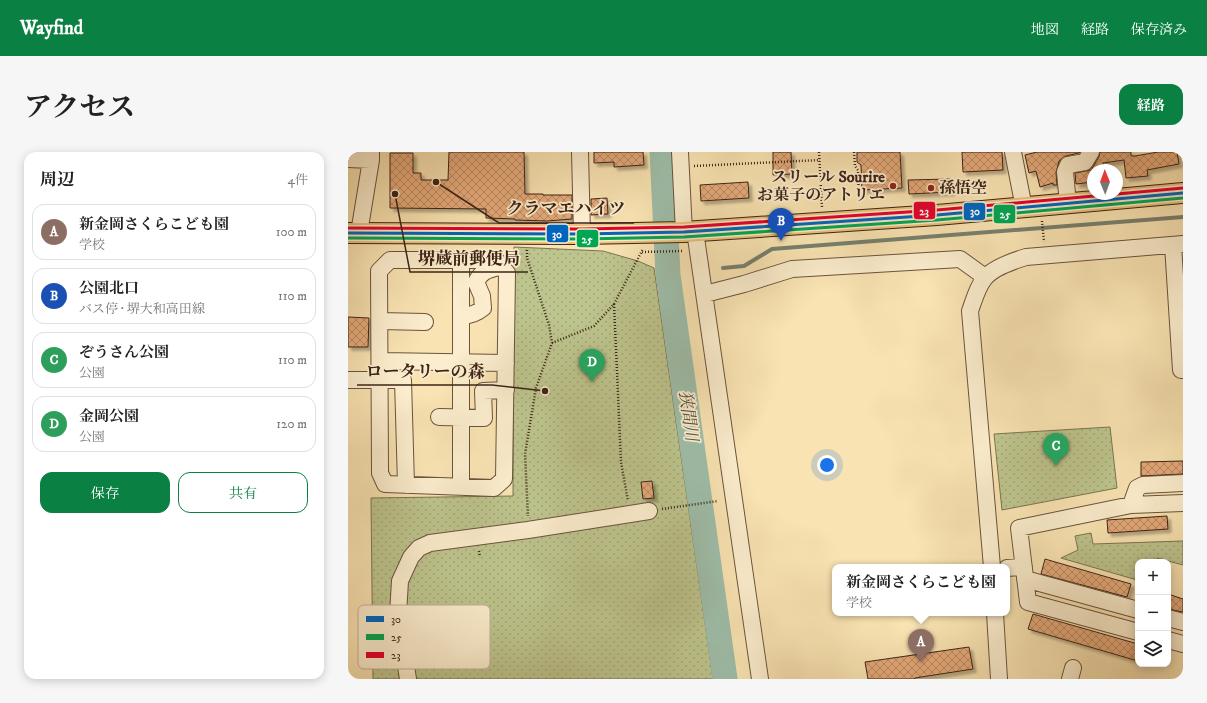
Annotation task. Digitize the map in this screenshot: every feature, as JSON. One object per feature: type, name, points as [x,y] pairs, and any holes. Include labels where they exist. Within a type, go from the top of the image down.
[{"type":"main road","points":[[353,233],[582,234],[673,237],[1183,194]]},
{"type":"street","points":[[580,152],[582,234]]},
{"type":"street","points":[[1013,152],[1024,208]]},
{"type":"street","points":[[1068,204],[1065,172],[1068,165],[1085,162],[1091,152]]},
{"type":"street","points":[[348,159],[371,156],[353,233]]},
{"type":"street","points":[[685,157],[673,237],[705,294],[760,679]]},
{"type":"street","points":[[992,564],[970,311],[978,288],[985,277],[1002,266],[1026,257],[1178,244],[1181,370],[1183,370]]},
{"type":"street","points":[[705,294],[792,269],[960,259],[985,277]]},
{"type":"street","points":[[390,260],[461,260],[496,260],[507,273],[504,479],[494,488],[385,484],[380,473],[379,271],[390,260]]},
{"type":"street","points":[[460,487],[461,260]]},
{"type":"street","points":[[461,316],[470,316],[478,313],[483,308],[482,296],[476,282],[480,275],[486,271],[501,266]]},
{"type":"street","points":[[380,321],[425,322]]},
{"type":"street","points":[[380,362],[506,363]]},
{"type":"street","points":[[348,380],[403,380],[406,485]]},
{"type":"street","points":[[439,417],[484,418],[483,391],[506,390]]},
{"type":"street","points":[[1131,505],[1137,488],[1143,485],[1183,483]]},
{"type":"street","points":[[1135,631],[1028,602],[1019,528],[1131,505],[1183,503]]},
{"type":"street","points":[[399,605],[400,581],[411,557],[419,548],[430,543],[649,512]]},
{"type":"street","points":[[1010,569],[1135,609]]},
{"type":"street","points":[[995,616],[998,679]]},
{"type":"street","points":[[1171,619],[1183,622]]},
{"type":"street","points":[[1171,641],[1183,644]]},
{"type":"street","points":[[406,669],[408,679]]},
{"type":"path","points":[[819,152],[822,208]]},
{"type":"path","points":[[854,152],[855,166],[858,170],[859,200]]},
{"type":"path","points":[[685,157],[691,166],[820,160]]},
{"type":"path","points":[[1042,217],[1044,239]]},
{"type":"path","points":[[552,343],[594,326],[614,304],[642,252],[673,237],[677,251],[642,252]]},
{"type":"path","points":[[527,247],[527,258],[549,325],[552,343],[536,388],[525,454],[528,530]]},
{"type":"path","points":[[614,304],[621,462],[630,515]]},
{"type":"path","points":[[681,506],[718,500]]},
{"type":"green space","points":[[514,247],[603,251],[638,261],[654,268],[713,679],[373,679],[373,669],[490,669],[490,605],[372,605],[371,498],[513,496]]},
{"type":"green space","points":[[1110,427],[1117,488],[1002,510],[994,434]]},
{"type":"green space","points":[[1091,533],[1093,544],[1183,541],[1183,565],[1171,562],[1171,559],[1135,559],[1135,579],[1061,558],[1078,550],[1075,536]]},
{"type":"building","points":[[449,152],[524,152],[525,194],[572,195],[572,219],[547,221],[486,218],[486,209],[390,208],[390,153],[413,153],[413,173],[421,173],[421,180],[448,180]]},
{"type":"building","points":[[594,152],[643,152],[644,165],[614,167],[614,162],[594,163]]},
{"type":"building","points":[[773,152],[791,152],[792,174],[773,175]]},
{"type":"building","points":[[857,152],[900,152],[902,188],[862,190],[861,165],[857,162]]},
{"type":"building","points":[[962,152],[1002,152],[1003,170],[963,172]]},
{"type":"building","points":[[1037,152],[1080,152],[1066,156],[1059,161],[1056,173],[1057,185],[1053,185],[1053,183],[1040,187],[1036,171],[1029,173],[1025,155]]},
{"type":"building","points":[[1100,152],[1131,152],[1131,156],[1135,156],[1158,152],[1177,152],[1179,164],[1147,170],[1148,176],[1126,178],[1124,160],[1095,164]]},
{"type":"building","points":[[1087,171],[1087,183],[1076,184],[1075,173]]},
{"type":"building","points":[[950,179],[951,192],[909,194],[908,180]]},
{"type":"building","points":[[748,182],[749,198],[701,201],[700,185]]},
{"type":"building","points":[[607,198],[608,214],[591,215],[591,199]]},
{"type":"building","points":[[348,317],[369,318],[368,347],[348,347]]},
{"type":"building","points":[[1183,461],[1183,474],[1141,476],[1141,462]]},
{"type":"building","points":[[652,481],[654,498],[643,499],[641,482]]},
{"type":"building","points":[[1167,516],[1168,529],[1108,533],[1107,520]]},
{"type":"building","points":[[1045,559],[1131,584],[1127,597],[1041,574]]},
{"type":"building","points":[[1171,595],[1183,599],[1183,612],[1171,610]]},
{"type":"building","points":[[1033,614],[1135,643],[1135,660],[1028,629]]},
{"type":"building","points":[[969,647],[973,669],[915,679],[868,679],[865,662]]},
{"type":"waterway","name":"狭間川","points":[[662,152],[668,275],[725,679]]},
{"type":"waterway","points":[[723,268],[744,266],[772,249],[1183,217]]},
{"type":"transit line","name":"23","points":[[1123,193],[1183,188]]},
{"type":"transit line","name":"30","points":[[348,233],[582,234],[684,232],[937,215],[1183,193]]},
{"type":"transit line","name":"23","points":[[348,228],[582,229],[684,227],[937,210],[1087,197]]},
{"type":"transit line","name":"25","points":[[348,238],[582,239],[684,237],[937,220],[1183,198]]},
{"type":"place","name":"クラマエハイツ","points":[[436,182]]},
{"type":"place","name":"スリール Sourire お菓子のアトリエ","points":[[893,186]]},
{"type":"place","name":"孫悟空","points":[[931,188]]},
{"type":"place","name":"堺蔵前郵便局","points":[[395,194]]},
{"type":"place","name":"公園北口","points":[[781,241]]},
{"type":"place","name":"金岡公園","points":[[592,382]]},
{"type":"place","name":"ロータリーの森","points":[[545,391]]},
{"type":"place","name":"ぞうさん公園","points":[[1056,466]]},
{"type":"place","name":"新金岡さくらこども園","points":[[921,662]]}]
